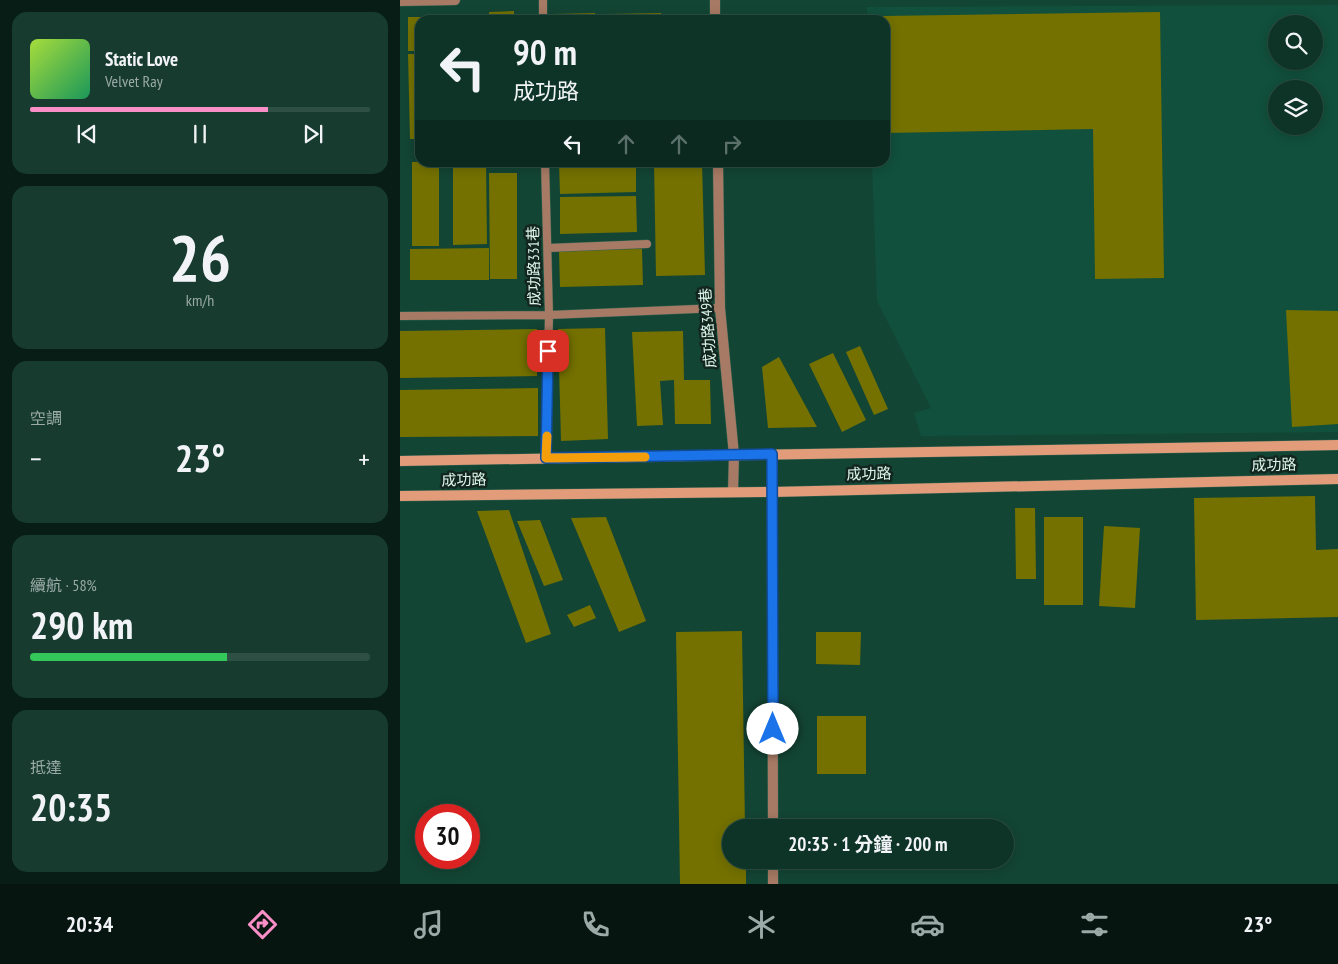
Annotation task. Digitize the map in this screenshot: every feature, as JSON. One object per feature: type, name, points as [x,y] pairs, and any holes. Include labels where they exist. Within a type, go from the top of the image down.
[{"type":"main road","name":"成功路","points":[[400,461],[1338,445]]},
{"type":"main road","name":"成功路","points":[[400,496],[772,492],[1338,479]]},
{"type":"street","points":[[400,1],[455,0]]},
{"type":"street","points":[[715,0],[715,15]]},
{"type":"street","name":"成功路349巷","points":[[718,167],[720,308],[734,455],[733,492]]},
{"type":"street","points":[[772,454],[773,819]]},
{"type":"street","points":[[773,869],[773,884]]},
{"type":"lane","points":[[542,0],[543,15]]},
{"type":"lane","name":"成功路331巷","points":[[545,167],[549,315],[546,458]]},
{"type":"lane","points":[[548,248],[647,244]]},
{"type":"lane","points":[[400,316],[549,315],[720,308]]},
{"type":"shaded area","points":[[1338,5],[1338,432],[921,436],[914,413],[931,408],[877,301],[872,167],[890,167],[890,15],[867,15],[867,7]]},
{"type":"building","points":[[514,11],[514,15],[489,15],[489,12]]},
{"type":"building","points":[[1160,12],[1164,278],[1095,279],[1093,129],[890,133],[890,16]]},
{"type":"building","points":[[595,13],[595,15],[553,15]]},
{"type":"building","points":[[661,13],[661,15],[609,15]]},
{"type":"building","points":[[408,17],[415,17],[415,51],[408,51]]},
{"type":"building","points":[[408,54],[415,54],[415,139],[410,139]]},
{"type":"building","points":[[412,162],[415,162],[415,167],[439,167],[439,246],[412,246]]},
{"type":"building","points":[[453,167],[486,167],[487,244],[453,245]]},
{"type":"building","points":[[559,167],[636,167],[636,192],[560,194]]},
{"type":"building","points":[[654,167],[702,167],[705,275],[656,276]]},
{"type":"building","points":[[489,173],[517,173],[517,279],[490,279]]},
{"type":"building","points":[[636,196],[637,232],[560,234],[560,197]]},
{"type":"building","points":[[489,248],[489,280],[410,280],[410,249]]},
{"type":"building","points":[[642,249],[643,285],[560,287],[559,250]]},
{"type":"building","points":[[1286,310],[1338,311],[1338,424],[1292,427]]},
{"type":"building","points":[[605,328],[608,439],[561,441],[558,329]]},
{"type":"building","points":[[537,329],[537,376],[400,378],[400,331]]},
{"type":"building","points":[[683,331],[684,380],[710,380],[711,424],[675,424],[674,380],[660,381],[663,425],[637,426],[632,332]]},
{"type":"building","points":[[860,346],[888,409],[874,415],[846,352]]},
{"type":"building","points":[[833,353],[866,420],[842,432],[809,364]]},
{"type":"building","points":[[779,357],[817,427],[768,428],[762,367]]},
{"type":"building","points":[[538,388],[538,436],[400,437],[400,390]]},
{"type":"building","points":[[1315,496],[1316,550],[1338,549],[1338,617],[1196,620],[1194,498]]},
{"type":"building","points":[[1015,508],[1035,508],[1036,579],[1016,579]]},
{"type":"building","points":[[509,510],[551,634],[526,643],[477,511]]},
{"type":"building","points":[[606,517],[646,621],[619,632],[571,518]]},
{"type":"building","points":[[1044,517],[1083,517],[1083,605],[1044,605]]},
{"type":"building","points":[[540,520],[563,580],[544,586],[517,521]]},
{"type":"building","points":[[1104,526],[1140,528],[1135,608],[1099,606]]},
{"type":"building","points":[[590,605],[596,618],[574,627],[567,615]]},
{"type":"building","points":[[742,631],[745,819],[722,819],[722,869],[746,869],[746,884],[680,884],[676,632]]},
{"type":"building","points":[[816,632],[861,632],[860,665],[816,664]]},
{"type":"building","points":[[817,716],[866,716],[866,774],[817,774]]},
{"type":"slow traffic","points":[[547,436],[546,458],[645,457]]},
{"type":"route","points":[[548,351],[546,458],[772,454],[773,729]]}]
